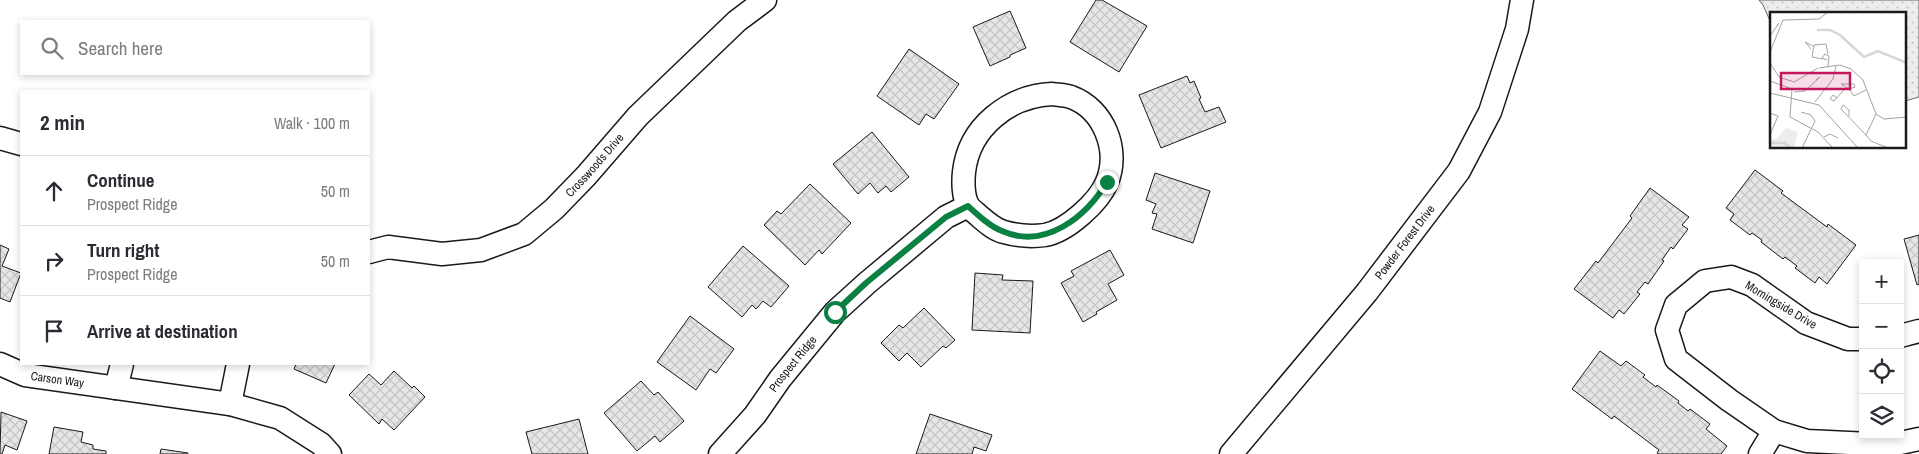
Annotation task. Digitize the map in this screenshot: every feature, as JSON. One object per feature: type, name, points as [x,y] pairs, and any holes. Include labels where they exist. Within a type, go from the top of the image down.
[{"type":"street","name":"Crosswoods Drive","points":[[370,235],[379,249],[442,254],[481,250],[524,234],[567,196],[638,116],[737,21],[765,0]]},
{"type":"street","name":"Powder Forest Drive","points":[[1232,454],[1367,292],[1459,171],[1490,112],[1517,29],[1522,0]]},
{"type":"street","points":[[1052,94],[1071,97],[1098,116],[1107,131],[1111,148],[1111,165],[1107,182],[1097,199],[1066,225],[1048,234],[1026,237],[1002,232],[987,223],[968,206],[963,179],[971,143],[981,129],[1004,109],[1018,101],[1035,95],[1052,94]]},
{"type":"street","points":[[0,138],[20,144]]},
{"type":"street","name":"Prospect Ridge","points":[[720,454],[755,415],[780,379],[835,312],[866,283],[946,217],[968,206]]},
{"type":"street","name":"Morningside Drive","points":[[1859,339],[1848,339],[1806,322],[1752,285],[1731,277],[1705,281],[1676,305],[1667,330],[1676,359],[1729,400],[1774,431],[1807,441],[1892,450],[1919,439]]},
{"type":"street","points":[[1904,335],[1919,331]]},
{"type":"street","name":"Carson Way","points":[[0,364],[25,375],[230,404],[280,418],[321,444],[330,454]]},
{"type":"street","points":[[116,388],[122,365]]},
{"type":"street","points":[[230,404],[238,365]]},
{"type":"street","points":[[1760,454],[1774,431]]},
{"type":"shaded area","points":[[1759,0],[1919,0],[1919,97],[1906,101],[1906,12],[1770,12],[1770,21]]},
{"type":"building","points":[[1096,0],[1102,0],[1147,26],[1119,72],[1070,42]]},
{"type":"building","points":[[1010,11],[1026,48],[990,66],[973,27]]},
{"type":"building","points":[[909,49],[959,84],[934,119],[926,114],[919,125],[877,96]]},
{"type":"building","points":[[1187,76],[1190,83],[1194,81],[1205,112],[1219,107],[1226,122],[1161,148],[1139,95]]},
{"type":"building","points":[[872,132],[909,177],[891,192],[886,186],[878,193],[870,183],[858,194],[833,164]]},
{"type":"building","points":[[1755,170],[1783,191],[1781,193],[1827,227],[1828,224],[1856,245],[1827,284],[1819,277],[1815,283],[1795,268],[1797,266],[1785,257],[1783,259],[1761,242],[1762,240],[1752,233],[1750,235],[1730,220],[1734,214],[1726,208]]},
{"type":"building","points":[[1155,173],[1210,191],[1193,243],[1152,229],[1157,214],[1152,213],[1156,204],[1146,200]]},
{"type":"building","points":[[810,184],[851,223],[822,254],[819,250],[805,265],[764,225],[777,211],[781,214]]},
{"type":"building","points":[[1650,188],[1689,217],[1682,225],[1688,229],[1673,249],[1671,247],[1648,284],[1645,282],[1637,292],[1640,294],[1624,314],[1619,310],[1613,318],[1574,289],[1596,261],[1598,263],[1632,218],[1630,216]]},
{"type":"building","points":[[1919,235],[1919,284],[1917,285],[1904,239]]},
{"type":"building","points":[[0,245],[9,249],[2,266],[20,273],[20,276],[10,302],[0,298]]},
{"type":"building","points":[[743,246],[789,286],[771,307],[763,301],[756,309],[752,305],[742,317],[708,287]]},
{"type":"building","points":[[1110,250],[1124,275],[1108,284],[1117,300],[1083,322],[1061,283],[1074,276],[1071,271]]},
{"type":"building","points":[[975,273],[1003,275],[1002,280],[1033,281],[1030,333],[972,330]]},
{"type":"building","points":[[924,308],[955,340],[946,348],[943,346],[921,367],[907,353],[899,361],[881,343],[899,325],[903,328]]},
{"type":"building","points":[[690,316],[734,349],[716,373],[710,369],[696,390],[657,362]]},
{"type":"building","points":[[1600,351],[1621,366],[1626,361],[1645,375],[1643,377],[1656,387],[1657,385],[1679,401],[1678,403],[1688,411],[1690,409],[1710,424],[1706,429],[1727,446],[1721,454],[1659,454],[1657,453],[1659,450],[1614,416],[1612,419],[1572,389]]},
{"type":"building","points":[[296,365],[335,365],[326,383],[294,369]]},
{"type":"building","points":[[394,371],[425,397],[394,430],[382,419],[379,424],[349,395],[369,374],[381,385]]},
{"type":"building","points":[[641,381],[654,395],[658,392],[684,421],[660,442],[655,436],[637,451],[604,413]]},
{"type":"building","points":[[1,412],[27,421],[17,450],[5,445],[2,454],[0,454]]},
{"type":"building","points":[[930,414],[992,435],[986,451],[974,447],[972,454],[916,454]]},
{"type":"building","points":[[579,419],[588,454],[532,454],[526,432]]},
{"type":"building","points":[[54,427],[83,432],[81,442],[93,445],[93,449],[106,451],[106,454],[49,454]]},
{"type":"building","points":[[161,449],[188,453],[188,454],[160,454]]},
{"type":"route","points":[[835,312],[866,283],[946,217],[968,206],[987,223],[1002,232],[1026,237],[1048,234],[1066,225],[1083,212],[1097,199],[1107,182]]}]
